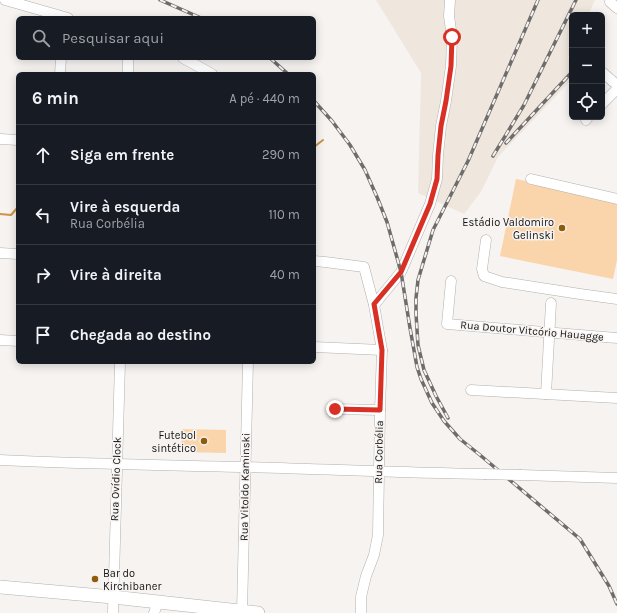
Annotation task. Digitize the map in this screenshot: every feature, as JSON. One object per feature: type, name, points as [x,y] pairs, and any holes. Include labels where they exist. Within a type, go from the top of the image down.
[{"type":"main road","points":[[0,587],[113,597],[156,607],[258,613]]},
{"type":"street","points":[[5,0],[61,16]]},
{"type":"street","points":[[374,304],[401,272],[430,204],[437,179],[441,126],[451,66],[452,37],[449,16],[450,0]]},
{"type":"street","points":[[60,72],[61,60]]},
{"type":"street","points":[[128,60],[128,72]]},
{"type":"street","points":[[187,60],[209,72]]},
{"type":"street","points":[[193,63],[193,72]]},
{"type":"street","points":[[605,75],[617,85]]},
{"type":"street","points":[[605,101],[617,89]]},
{"type":"street","points":[[0,139],[16,140]]},
{"type":"street","points":[[531,179],[617,199]]},
{"type":"street","points":[[486,240],[482,270],[484,276],[502,282],[617,299]]},
{"type":"street","points":[[0,253],[16,254]]},
{"type":"street","name":"Rua Corbélia","points":[[316,261],[364,268],[374,304],[382,350],[378,534],[374,555],[366,576],[361,597],[361,613]]},
{"type":"street","name":"Rua Doutor Vitcório Hauagge","points":[[451,281],[448,324],[617,338]]},
{"type":"street","points":[[546,394],[551,303]]},
{"type":"street","points":[[0,340],[16,341]]},
{"type":"street","points":[[316,347],[382,350]]},
{"type":"street","name":"Rua Ovídio Clock","points":[[112,613],[120,364]]},
{"type":"street","name":"Rua Vitoldo Kaminski","points":[[242,612],[248,364]]},
{"type":"street","points":[[471,390],[617,398]]},
{"type":"street","points":[[335,409],[380,410]]},
{"type":"street","points":[[0,460],[617,478]]},
{"type":"shaded area","points":[[376,0],[595,0],[589,12],[569,12],[569,82],[498,157],[481,192],[464,214],[418,193],[421,73]]},
{"type":"shaded area","name":"Estádio Valdomiro Gelinski","points":[[516,179],[617,200],[617,260],[613,279],[500,256]]},
{"type":"shaded area","name":"Futebol sintético","points":[[182,429],[226,430],[226,453],[181,452]]},
{"type":"waterway","points":[[316,145],[323,140]]},
{"type":"waterway","points":[[0,214],[11,215],[16,209]]},
{"type":"railway","points":[[160,0],[196,16]]},
{"type":"railway","points":[[448,418],[424,370],[418,345],[416,314],[418,280],[433,230],[468,161],[538,0]]},
{"type":"railway","points":[[493,156],[524,105],[576,0]]},
{"type":"railway","points":[[272,60],[286,72]]},
{"type":"railway","points":[[506,143],[569,75]]},
{"type":"railway","points":[[316,103],[350,145],[365,170],[387,222],[401,272],[417,367],[432,403],[444,421],[460,439],[580,539],[609,586],[617,604]]},
{"type":"place","name":"Estádio Valdomiro Gelinski","points":[[562,228]]},
{"type":"place","name":"Futebol sintético","points":[[204,441]]},
{"type":"place","name":"Bar do Kirchibaner","points":[[95,579]]},
{"type":"route","points":[[335,409],[380,410],[382,350],[374,304],[401,272],[430,204],[437,179],[441,126],[451,66],[452,37]]}]
